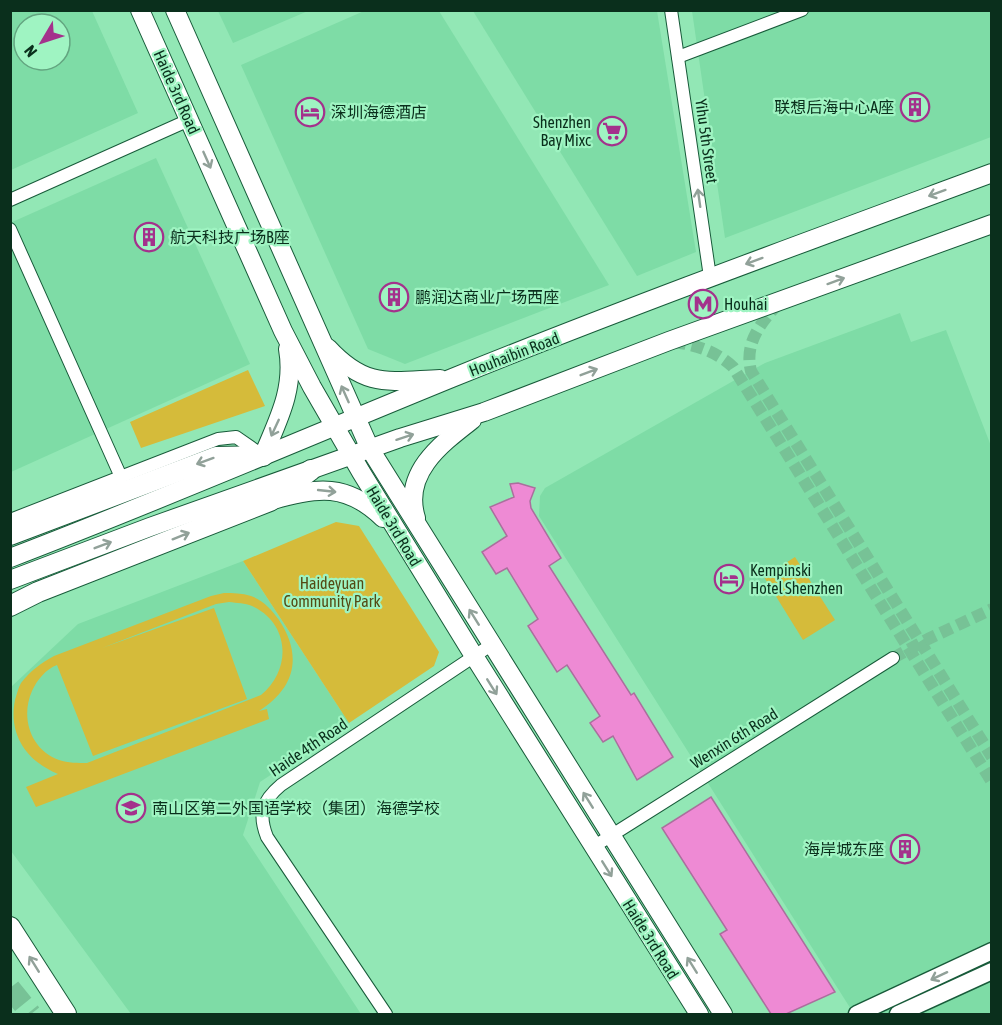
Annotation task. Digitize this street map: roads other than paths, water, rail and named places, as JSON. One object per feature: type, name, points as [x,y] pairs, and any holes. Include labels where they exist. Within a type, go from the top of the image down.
[{"type":"main road","name":"Haide 3rd Road","points":[[140,10],[283,331],[351,456],[699,1014]]},
{"type":"main road","name":"Haide 3rd Road","points":[[175,10],[370,449],[723,1014]]},
{"type":"main road","name":"Houhaibin Road","points":[[10,558],[124,514],[451,379],[710,277],[992,173]]},
{"type":"main road","points":[[10,580],[150,526],[370,449],[484,412],[669,341],[992,224]]},
{"type":"main road","points":[[10,535],[216,457],[263,456],[281,414],[289,388],[290,359],[283,331]]},
{"type":"main road","points":[[320,338],[352,370],[370,378],[395,381],[451,379]]},
{"type":"main road","points":[[421,531],[414,511],[413,494],[418,472],[449,438],[484,412]]},
{"type":"main road","points":[[270,501],[311,470]]},
{"type":"main road","points":[[10,606],[38,592],[270,501],[304,491],[333,491],[361,501],[376,511],[396,530]]},
{"type":"main road","points":[[10,927],[64,1010]]},
{"type":"street","name":"Yihu 5th Street","points":[[671,10],[710,277]]},
{"type":"street","points":[[678,57],[802,10]]},
{"type":"street","points":[[10,200],[189,120]]},
{"type":"street","points":[[10,229],[121,477]]},
{"type":"street","points":[[10,520],[228,437],[236,437],[263,456]]},
{"type":"street","name":"Haide 4th Road","points":[[386,1014],[267,837],[263,826],[264,805],[270,794],[281,785],[491,645]]},
{"type":"street","name":"Wenxin 6th Road","points":[[593,847],[893,658]]},
{"type":"street","points":[[857,1014],[992,951]]},
{"type":"street","points":[[898,1014],[992,971]]},
{"type":"tunnel","points":[[779,303],[760,325],[752,342],[749,361],[751,371],[992,757]]},
{"type":"tunnel","points":[[674,342],[705,350],[720,357],[733,367],[992,782]]},
{"type":"tunnel","points":[[893,658],[992,609]]},
{"type":"tunnel","points":[[10,988],[31,1014]]},
{"type":"place","name":"联想后海中心A座","points":[[915,107]]},
{"type":"place","name":"深圳海德酒店","points":[[310,112]]},
{"type":"place","name":"Shenzhen Bay Mixc","points":[[612,131]]},
{"type":"place","name":"航天科技广场B座","points":[[149,237]]},
{"type":"place","name":"鹏润达商业广场西座","points":[[394,297]]},
{"type":"place","name":"Houhai","points":[[703,304]]},
{"type":"place","name":"Kempinski Hotel Shenzhen","points":[[729,579]]},
{"type":"place","name":"南山区第二外国语学校（集团）海德学校","points":[[131,808]]},
{"type":"place","name":"海岸城东座","points":[[905,849]]},
{"type":"park label","name":"Haideyuan Community Park","points":[[332,592]]}]
